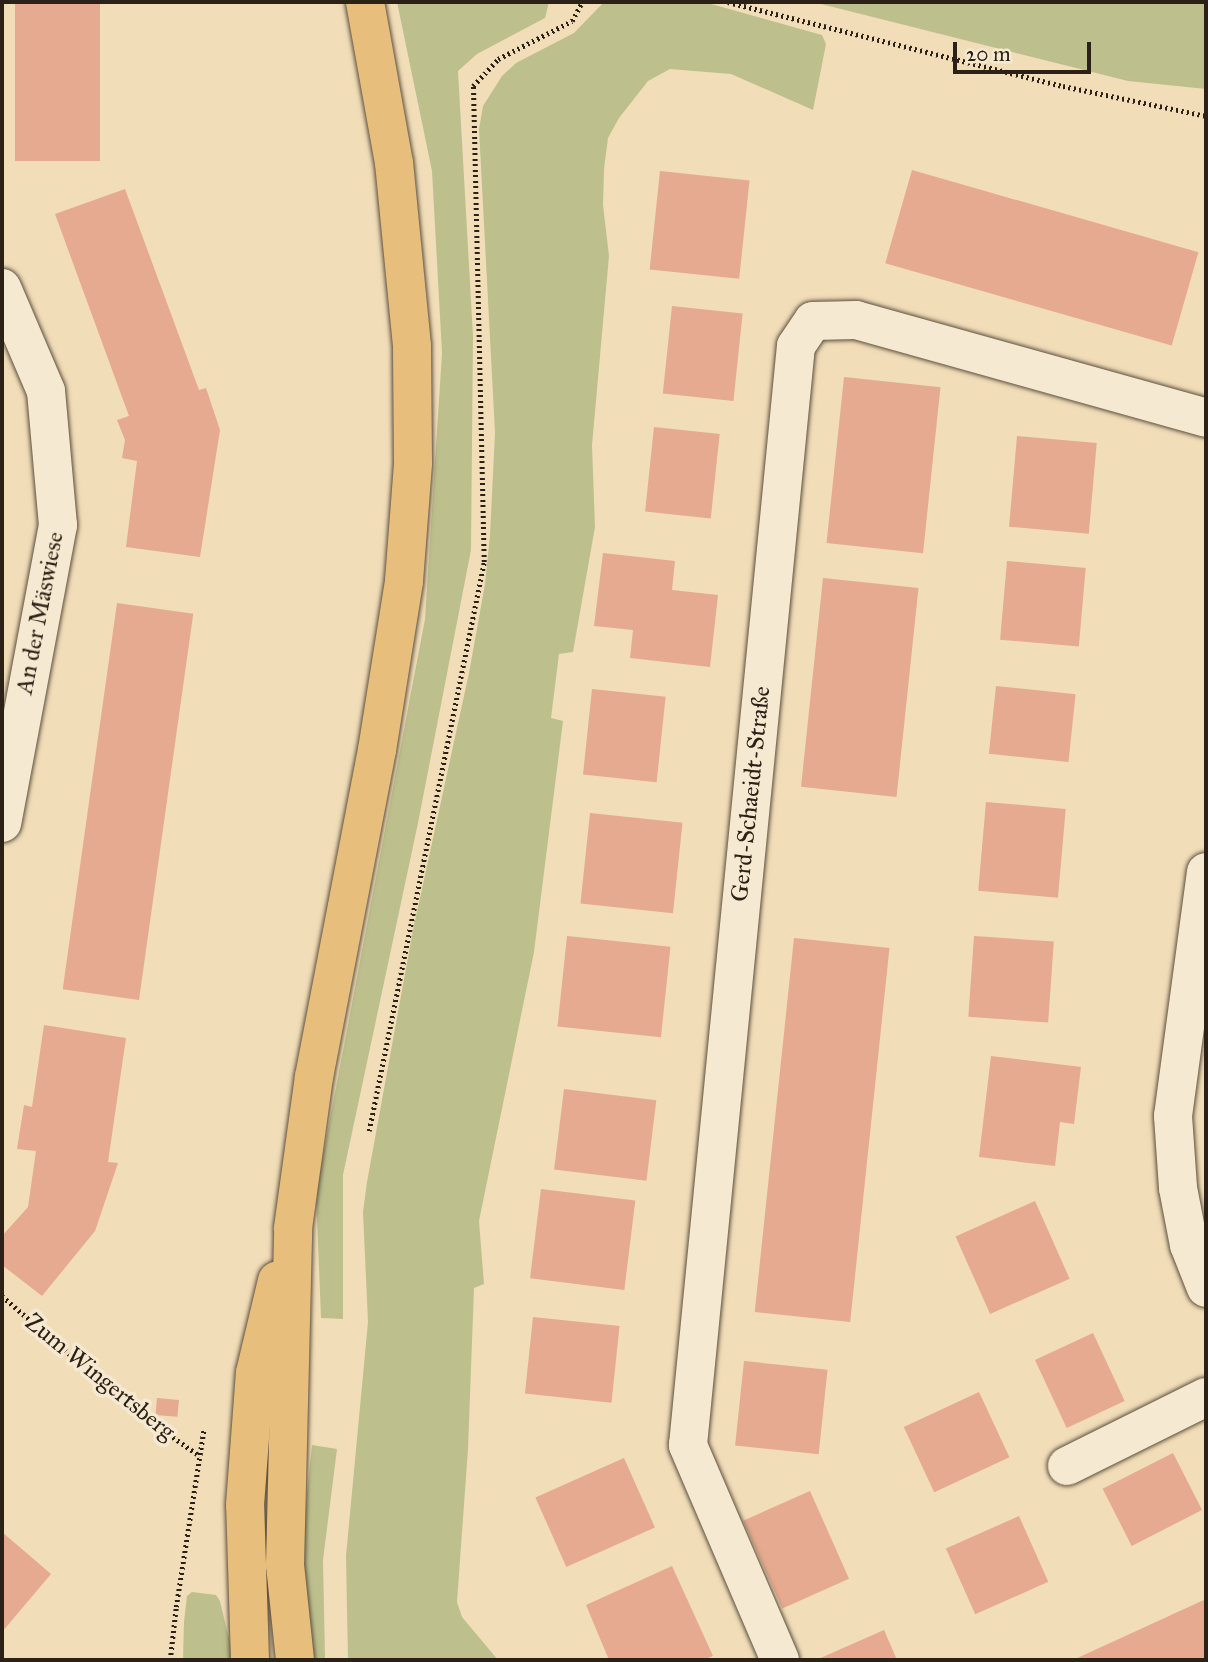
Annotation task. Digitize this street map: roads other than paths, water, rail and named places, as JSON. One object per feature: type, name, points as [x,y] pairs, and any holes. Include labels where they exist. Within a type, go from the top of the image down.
[{"type":"main road","points":[[295,1660],[285,1565],[293,1228],[314,1077],[377,750],[404,581],[413,463],[412,346],[394,163],[365,2]]},
{"type":"main road","points":[[250,1660],[245,1505],[255,1373],[270,1302],[293,1228]]},
{"type":"street","name":"An der Mäswiese","points":[[2,288],[46,391],[58,525],[17,730],[3,821]]},
{"type":"street","name":"Gerd-Schaeidt-Straße","points":[[780,1660],[688,1445],[796,346],[813,321],[856,320],[1206,418]]},
{"type":"street","points":[[1206,872],[1173,1116],[1178,1188],[1189,1245],[1206,1288]]},
{"type":"street","points":[[1068,1466],[1206,1397]]}]
